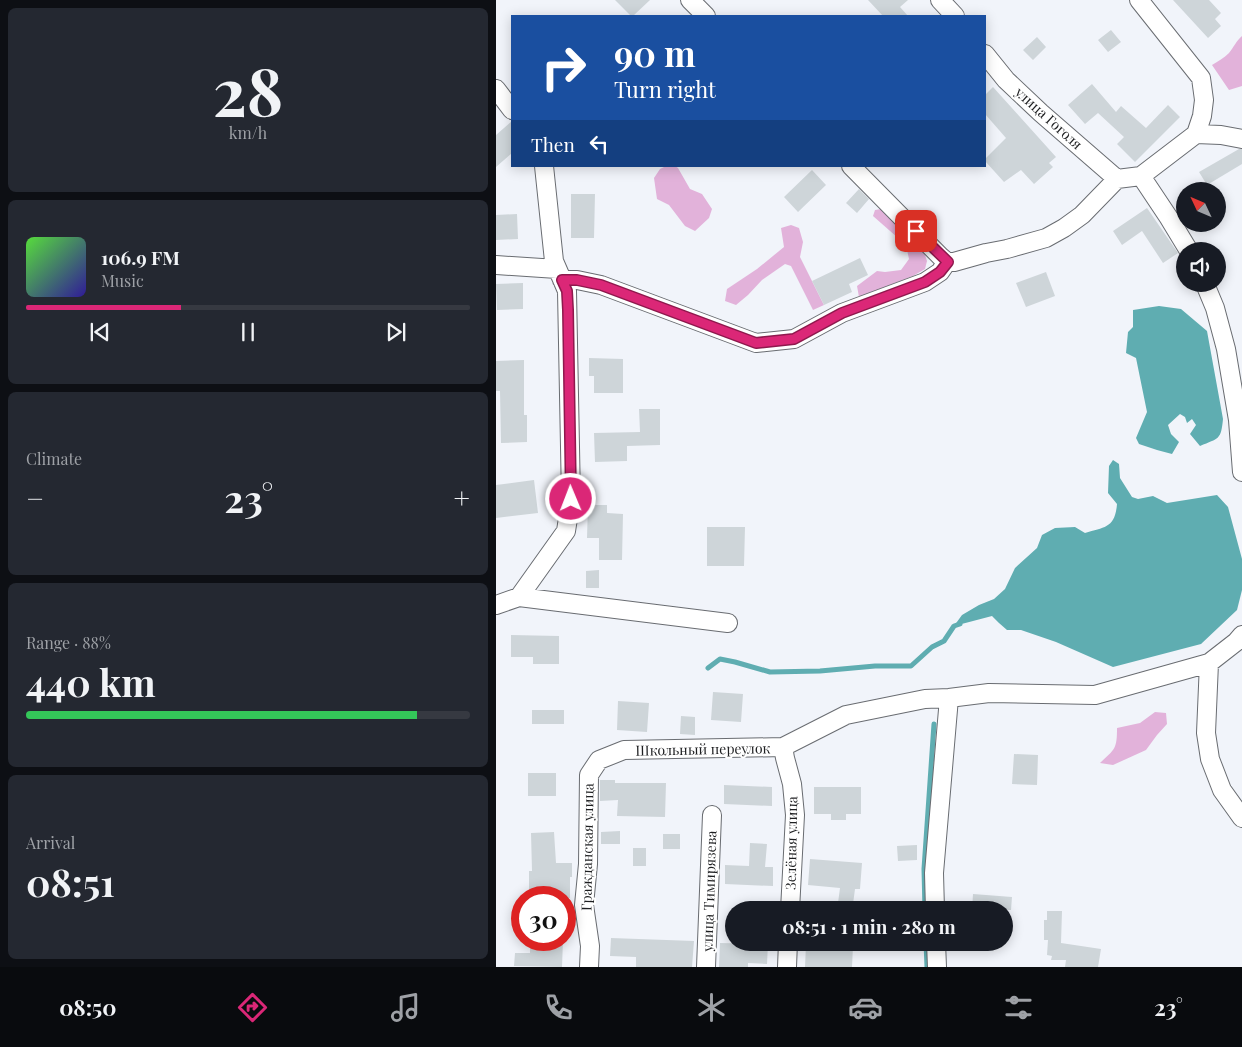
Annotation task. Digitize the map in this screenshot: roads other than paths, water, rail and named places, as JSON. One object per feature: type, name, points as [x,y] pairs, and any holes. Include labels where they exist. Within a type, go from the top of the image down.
[{"type":"street","points":[[690,0],[705,15]]},
{"type":"street","points":[[940,0],[954,15]]},
{"type":"street","points":[[853,167],[948,262],[1046,238],[1064,228],[1082,215],[1117,179],[1141,176],[1196,134],[1202,116],[1204,100],[1201,78],[1139,0]]},
{"type":"street","name":"улица Гоголя","points":[[986,55],[1006,80],[1117,179]]},
{"type":"street","points":[[496,89],[511,109]]},
{"type":"street","points":[[1196,134],[1221,135],[1242,139]]},
{"type":"street","points":[[519,597],[566,531],[571,499],[567,291],[554,261],[544,167]]},
{"type":"street","points":[[1141,176],[1184,242]]},
{"type":"street","points":[[496,265],[560,274],[601,285],[756,343],[794,339],[842,313],[925,282],[940,272],[948,262]]},
{"type":"street","points":[[1209,292],[1216,308],[1226,349],[1238,420],[1242,472]]},
{"type":"street","points":[[496,605],[519,597],[728,623]]},
{"type":"street","points":[[1242,635],[1208,664],[1206,733],[1210,759],[1222,790],[1242,818]]},
{"type":"street","name":"Школьный переулок","points":[[598,760],[624,750],[783,747],[846,715],[925,699],[989,693],[1096,696],[1208,664]]},
{"type":"street","points":[[935,901],[934,873],[949,698]]},
{"type":"street","name":"Зелёная улица","points":[[783,747],[792,784],[795,815],[790,901]]},
{"type":"street","name":"Гражданская улица","points":[[589,967],[590,946],[584,905],[588,864],[589,775],[598,760]]},
{"type":"street","name":"улица Тимирязева","points":[[706,967],[712,815]]},
{"type":"street","points":[[787,967],[788,951]]},
{"type":"street","points":[[936,951],[937,967]]},
{"type":"water","points":[[1159,306],[1181,309],[1207,331],[1223,419],[1220,435],[1200,446],[1190,434],[1196,425],[1192,419],[1187,423],[1185,417],[1180,414],[1168,425],[1171,434],[1179,442],[1172,454],[1139,444],[1136,438],[1147,412],[1136,358],[1126,353],[1128,332],[1133,327],[1133,310]]},
{"type":"water","points":[[1113,460],[1119,464],[1120,478],[1132,497],[1138,499],[1153,496],[1167,503],[1217,495],[1228,507],[1242,559],[1242,590],[1237,610],[1201,644],[1113,667],[1056,642],[1021,630],[1007,630],[992,616],[954,626],[962,615],[994,599],[1005,589],[1015,568],[1037,548],[1042,535],[1055,528],[1075,527],[1085,533],[1103,528],[1111,522],[1116,512],[1117,504],[1108,493],[1109,466]]},
{"type":"waterway","points":[[708,668],[720,659],[770,672],[820,671],[875,666],[911,666],[932,647],[944,641],[954,626],[960,624]]},
{"type":"waterway","points":[[925,901],[924,869],[934,724]]},
{"type":"waterway","points":[[926,951],[927,967]]}]
